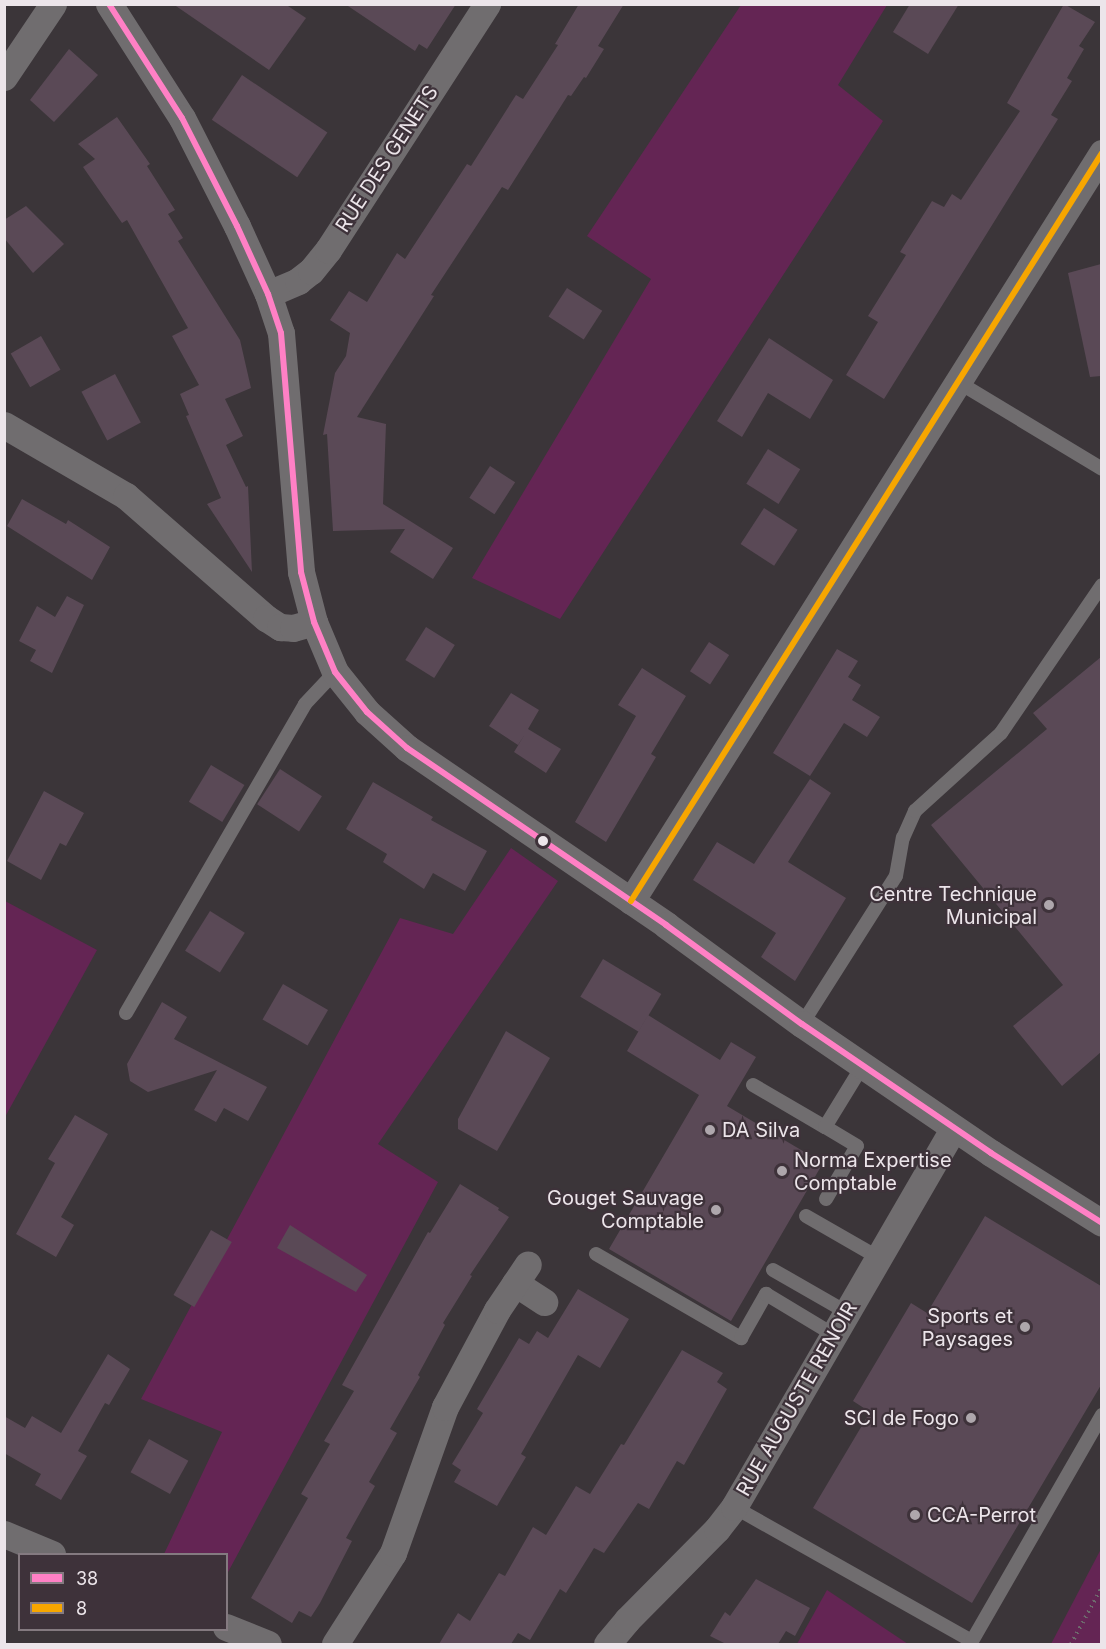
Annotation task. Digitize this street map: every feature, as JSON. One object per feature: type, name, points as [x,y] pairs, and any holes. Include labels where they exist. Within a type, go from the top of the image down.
[{"type":"street","points":[[4,77],[53,4]]},
{"type":"street","points":[[109,4],[182,118],[237,226],[268,294],[281,333],[301,572],[314,622],[335,672],[367,712],[407,748],[631,901],[802,1024],[954,1128],[1101,1223]]},
{"type":"street","name":"RUE DES GENETS","points":[[268,294],[298,281],[328,250],[487,4]]},
{"type":"street","points":[[631,901],[1100,159]]},
{"type":"street","points":[[4,425],[126,496],[266,618],[287,628],[314,622]]},
{"type":"street","name":"RUE AUGUSTE RENOIR","points":[[607,1644],[627,1620],[717,1529],[734,1507],[954,1128]]},
{"type":"street","points":[[335,1644],[393,1553],[445,1407],[497,1310],[521,1274],[544,1302]]},
{"type":"street","points":[[4,1534],[50,1553]]},
{"type":"street","points":[[228,1628],[268,1644]]},
{"type":"lane","points":[[958,382],[1101,468]]},
{"type":"lane","points":[[802,1024],[896,876],[903,838],[915,811],[1000,733],[1101,585]]},
{"type":"lane","points":[[126,1013],[305,704],[335,672]]},
{"type":"lane","points":[[825,1126],[863,1065]]},
{"type":"lane","points":[[753,1085],[857,1146],[826,1199]]},
{"type":"lane","points":[[806,1216],[879,1258]]},
{"type":"lane","points":[[596,1254],[741,1338],[766,1294],[841,1324]]},
{"type":"lane","points":[[772,1270],[841,1324]]},
{"type":"lane","points":[[734,1507],[972,1641],[1101,1415]]},
{"type":"path","points":[[1071,1644],[1101,1587]]},
{"type":"shaded area","points":[[741,5],[887,5],[838,85],[883,121],[560,619],[472,578],[651,279],[587,236]]},
{"type":"shaded area","points":[[511,848],[558,881],[378,1144],[438,1182],[228,1572],[228,1553],[164,1553],[222,1432],[141,1399],[400,918],[453,934]]},
{"type":"shaded area","points":[[5,901],[97,950],[5,1117]]},
{"type":"shaded area","points":[[1101,1549],[1101,1644],[1051,1644]]},
{"type":"shaded area","points":[[827,1590],[908,1644],[797,1644]]},
{"type":"building","points":[[173,4],[285,4],[306,18],[269,70]]},
{"type":"building","points":[[345,4],[456,4],[427,49],[419,44],[415,51]]},
{"type":"building","points":[[579,4],[624,4],[598,46],[604,49],[586,78],[584,77],[571,96],[568,95],[508,190],[502,187],[431,295],[434,296],[357,417],[386,424],[383,504],[453,548],[433,579],[390,552],[405,529],[333,531],[327,434],[323,435],[335,373],[346,356],[350,333],[330,320],[349,291],[367,302],[397,253],[405,259],[467,164],[471,166],[516,95],[523,99],[558,45],[555,44]]},
{"type":"building","points":[[910,4],[959,4],[928,54],[893,32]]},
{"type":"building","points":[[1064,4],[1095,22],[1079,46],[1084,49],[1067,78],[1072,81],[1051,115],[1058,119],[884,399],[846,375],[878,322],[868,316],[906,255],[900,252],[932,201],[944,207],[952,194],[961,200],[1020,111],[1007,103]]},
{"type":"building","points":[[69,49],[98,75],[54,122],[30,100]]},
{"type":"building","points":[[242,75],[327,133],[297,177],[212,120]]},
{"type":"building","points":[[117,117],[150,164],[147,166],[175,210],[168,214],[183,238],[178,241],[240,340],[251,388],[225,399],[243,436],[226,445],[246,487],[248,486],[252,572],[207,504],[221,498],[186,416],[189,415],[180,394],[199,385],[172,336],[188,328],[127,220],[122,223],[83,167],[95,159],[78,144]]},
{"type":"building","points":[[26,206],[64,244],[33,273],[4,238],[4,220]]},
{"type":"building","points":[[1101,264],[1101,376],[1090,377],[1068,273]]},
{"type":"building","points":[[567,288],[602,311],[584,339],[548,317]]},
{"type":"building","points":[[41,336],[60,370],[30,387],[11,354]]},
{"type":"building","points":[[769,338],[833,380],[810,419],[768,393],[742,437],[717,421]]},
{"type":"building","points":[[115,374],[141,423],[107,440],[81,392]]},
{"type":"building","points":[[768,449],[800,469],[778,504],[746,484]]},
{"type":"building","points":[[490,466],[515,482],[494,514],[469,498]]},
{"type":"building","points":[[22,499],[66,524],[68,520],[110,547],[92,580],[7,526]]},
{"type":"building","points":[[764,508],[798,530],[774,566],[741,544]]},
{"type":"building","points":[[67,596],[84,605],[52,673],[30,661],[36,650],[19,641],[37,606],[55,617]]},
{"type":"building","points":[[426,627],[455,645],[434,678],[405,660]]},
{"type":"building","points":[[709,642],[729,655],[710,684],[690,671]]},
{"type":"building","points":[[837,649],[858,661],[848,677],[861,685],[852,700],[880,717],[867,737],[844,723],[810,776],[773,753]]},
{"type":"building","name":"Centre Technique Municipal","points":[[1101,657],[1101,1052],[1062,1086],[1013,1026],[1063,985],[931,825],[1047,729],[1033,713]]},
{"type":"building","points":[[642,668],[686,696],[651,754],[656,757],[606,842],[575,822],[636,716],[618,705]]},
{"type":"building","points":[[511,693],[539,710],[528,729],[561,749],[546,773],[514,752],[525,734],[518,745],[489,726]]},
{"type":"building","points":[[211,765],[244,785],[222,822],[189,802]]},
{"type":"building","points":[[280,769],[322,796],[299,831],[257,804]]},
{"type":"building","points":[[810,779],[831,793],[788,862],[846,898],[795,981],[761,957],[776,933],[693,880],[717,842],[754,864]]},
{"type":"building","points":[[373,782],[433,817],[431,820],[487,851],[465,891],[433,873],[424,889],[383,862],[387,854],[346,829]]},
{"type":"building","points":[[44,791],[84,813],[66,846],[60,843],[41,880],[7,861]]},
{"type":"building","points":[[210,911],[245,933],[220,973],[185,951]]},
{"type":"building","points":[[603,959],[661,994],[639,1032],[580,997]]},
{"type":"building","points":[[283,984],[328,1010],[308,1046],[262,1020]]},
{"type":"building","points":[[162,1002],[187,1017],[174,1039],[267,1087],[248,1121],[224,1108],[216,1122],[194,1110],[217,1070],[148,1092],[130,1081],[127,1064]]},
{"type":"building","points":[[648,1015],[720,1060],[731,1042],[756,1057],[727,1106],[823,1163],[731,1321],[609,1249],[699,1095],[627,1051]]},
{"type":"building","points":[[506,1031],[550,1058],[497,1151],[458,1129],[458,1119]]},
{"type":"building","points":[[75,1115],[108,1134],[61,1217],[74,1225],[56,1257],[16,1234],[55,1163],[48,1159]]},
{"type":"building","points":[[460,1184],[499,1208],[498,1210],[509,1217],[470,1275],[472,1276],[443,1323],[445,1325],[418,1375],[420,1377],[390,1429],[397,1433],[369,1482],[375,1486],[346,1538],[352,1541],[320,1603],[311,1617],[299,1611],[292,1623],[251,1598],[308,1498],[301,1494],[330,1444],[324,1441],[354,1391],[342,1385],[428,1232],[430,1233]]},
{"type":"building","points":[[985,1216],[1101,1286],[1101,1385],[972,1603],[813,1508],[870,1412],[853,1401],[911,1303],[927,1313]]},
{"type":"building","points":[[290,1225],[367,1275],[356,1292],[277,1248]]},
{"type":"building","points":[[211,1230],[232,1242],[194,1307],[174,1295]]},
{"type":"building","points":[[578,1289],[629,1319],[600,1368],[578,1355],[521,1454],[526,1457],[497,1506],[454,1482],[461,1470],[452,1464],[483,1413],[477,1409],[519,1338],[529,1344],[537,1331],[548,1338]]},
{"type":"building","points":[[682,1350],[723,1373],[717,1382],[727,1389],[684,1465],[677,1461],[649,1509],[638,1503],[604,1553],[594,1548],[566,1593],[560,1589],[530,1640],[518,1633],[511,1644],[439,1644],[458,1613],[470,1621],[499,1573],[505,1576],[533,1527],[546,1535],[576,1486],[590,1494],[621,1444],[624,1445]]},
{"type":"building","points":[[108,1354],[130,1369],[109,1405],[105,1403],[78,1451],[87,1456],[61,1500],[35,1485],[41,1474],[4,1453],[4,1416],[25,1428],[32,1416],[61,1433]]},
{"type":"building","points":[[149,1439],[188,1461],[170,1494],[131,1472]]},
{"type":"building","points":[[756,1579],[810,1608],[795,1636],[786,1631],[778,1644],[726,1644],[710,1636],[725,1612],[730,1616]]},
{"type":"transit line","name":"38","points":[[109,4],[182,118],[237,226],[268,294],[281,333],[301,572],[314,622],[335,672],[367,712],[407,748],[666,925],[802,1024],[991,1153],[1102,1223]]},
{"type":"transit line","name":"8","points":[[631,901],[1102,153]]},
{"type":"place","name":"Centre Technique Municipal","points":[[1049,905]]},
{"type":"place","name":"DA Silva","points":[[710,1130]]},
{"type":"place","name":"Norma Expertise Comptable","points":[[782,1171]]},
{"type":"place","name":"Gouget Sauvage Comptable","points":[[716,1210]]},
{"type":"place","name":"Sports et Paysages","points":[[1025,1327]]},
{"type":"place","name":"SCI de Fogo","points":[[971,1418]]},
{"type":"place","name":"CCA-Perrot","points":[[915,1515]]}]
